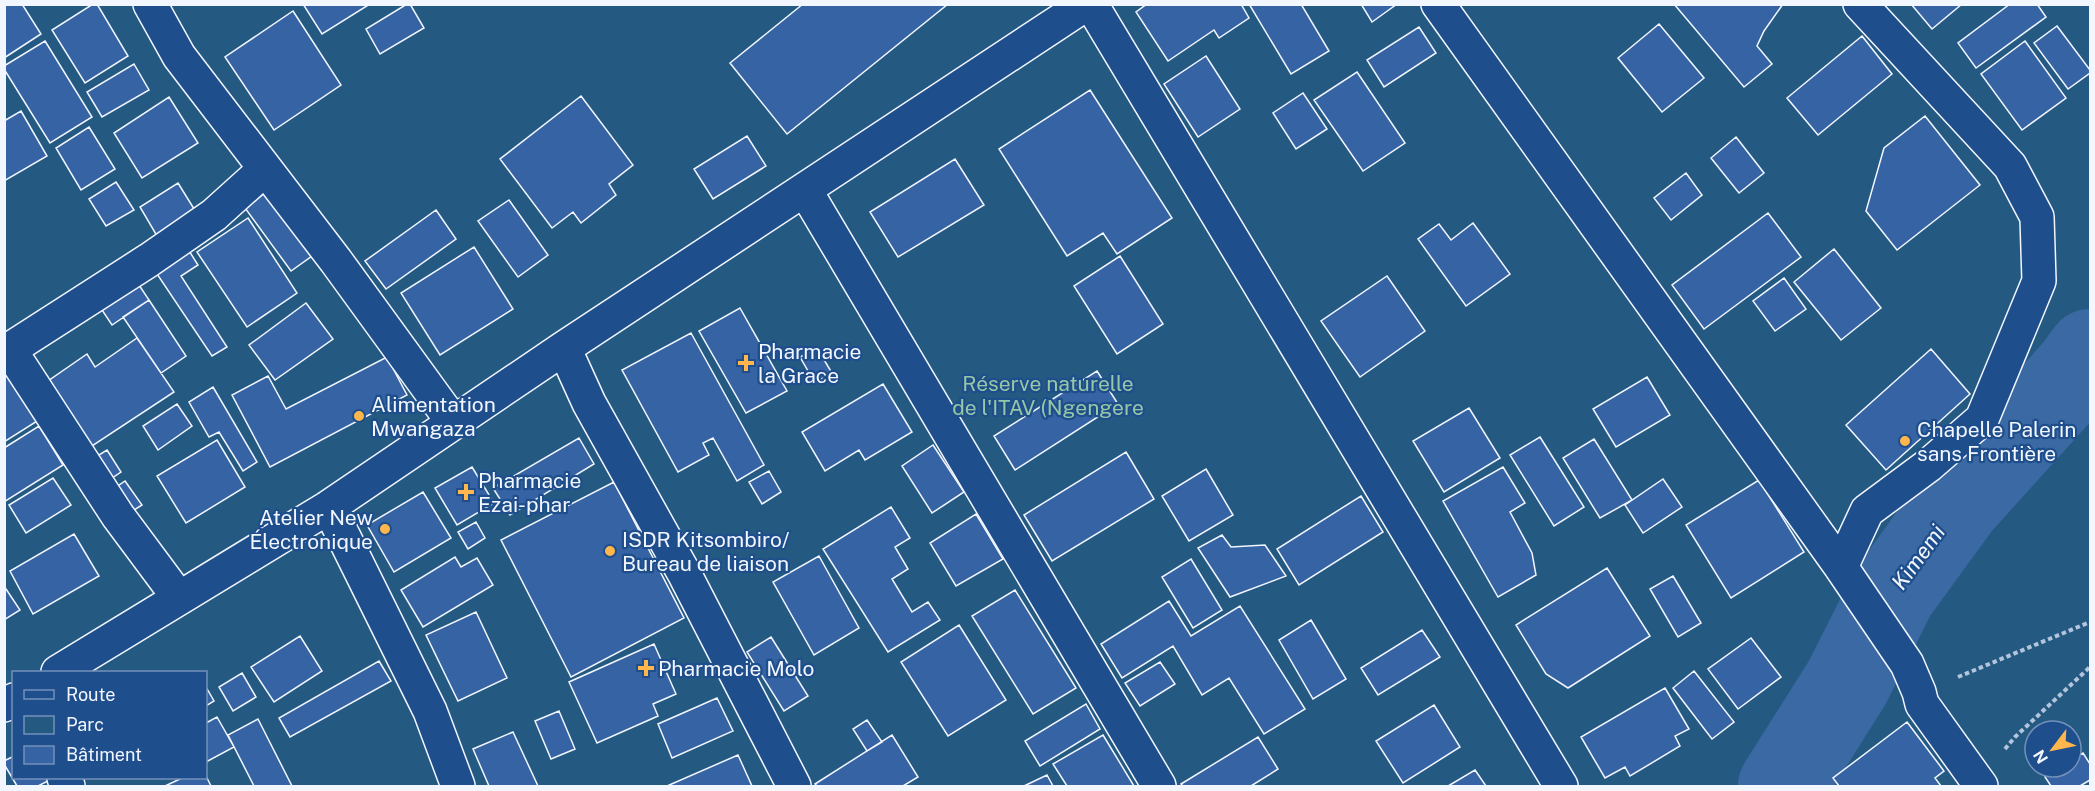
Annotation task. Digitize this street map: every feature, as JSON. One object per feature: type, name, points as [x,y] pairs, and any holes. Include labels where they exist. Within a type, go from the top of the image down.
[{"type":"street","points":[[150,4],[179,56],[336,261],[453,422]]},
{"type":"street","points":[[60,671],[329,507],[564,348],[1086,4]]},
{"type":"street","points":[[1091,4],[1561,786]]},
{"type":"street","points":[[1438,4],[1841,567],[1913,678],[1922,704],[1980,784]]},
{"type":"street","points":[[1841,567],[1867,511],[1929,465],[1982,419],[2039,281],[2037,217],[2010,166],[1860,4]]},
{"type":"street","points":[[179,598],[118,516],[7,352],[205,221],[265,169]]},
{"type":"street","points":[[805,190],[1159,786]]},
{"type":"street","points":[[564,348],[589,404],[684,573],[794,786]]},
{"type":"street","points":[[329,507],[430,711],[458,786]]},
{"type":"path","points":[[1913,678],[2003,660],[2091,622]]},
{"type":"path","points":[[1980,784],[2015,736],[2091,667]]},
{"type":"green space","name":"Réserve naturelle de l'ITAV (Ngengere","points":[[5,5],[2090,5],[2090,786],[5,786]]},
{"type":"building","points":[[4,4],[22,4],[41,34],[4,58]]},
{"type":"building","points":[[93,4],[97,4],[128,56],[85,83],[52,30]]},
{"type":"building","points":[[303,4],[370,4],[322,34]]},
{"type":"building","points":[[410,4],[424,28],[380,54],[366,29]]},
{"type":"building","points":[[803,4],[948,4],[787,134],[730,63]]},
{"type":"building","points":[[1147,4],[1241,4],[1249,18],[1219,38],[1214,30],[1168,61],[1136,12]]},
{"type":"building","points":[[1249,4],[1301,4],[1329,51],[1291,74]]},
{"type":"building","points":[[1361,4],[1397,4],[1372,22]]},
{"type":"building","points":[[1674,4],[1783,4],[1764,31],[1757,46],[1772,64],[1744,87]]},
{"type":"building","points":[[1911,4],[1962,4],[1932,29]]},
{"type":"building","points":[[2010,4],[2037,4],[2046,17],[1976,68],[1958,43]]},
{"type":"building","points":[[293,11],[341,85],[274,130],[225,57]]},
{"type":"building","points":[[1659,24],[1704,78],[1662,112],[1618,58]]},
{"type":"building","points":[[2057,26],[2090,70],[2090,73],[2068,89],[2034,43]]},
{"type":"building","points":[[1419,27],[1436,53],[1384,87],[1367,60]]},
{"type":"building","points":[[1862,36],[1892,74],[1818,135],[1787,98]]},
{"type":"building","points":[[45,41],[92,117],[50,143],[4,69],[4,66]]},
{"type":"building","points":[[2025,41],[2066,98],[2022,130],[1981,74]]},
{"type":"building","points":[[1206,56],[1240,109],[1198,137],[1164,84]]},
{"type":"building","points":[[134,64],[149,90],[102,117],[87,92]]},
{"type":"building","points":[[1357,72],[1405,143],[1363,171],[1314,100]]},
{"type":"building","points":[[1090,90],[1172,218],[1117,254],[1103,233],[1067,256],[999,149]]},
{"type":"building","points":[[1303,93],[1327,129],[1296,149],[1273,113]]},
{"type":"building","points":[[581,96],[633,165],[609,184],[616,195],[581,223],[573,212],[552,228],[500,159]]},
{"type":"building","points":[[169,97],[198,143],[142,178],[114,133]]},
{"type":"building","points":[[21,111],[47,156],[4,181],[4,121]]},
{"type":"building","points":[[1925,116],[1980,185],[1897,250],[1866,211],[1884,148]]},
{"type":"building","points":[[89,127],[115,169],[81,190],[56,148]]},
{"type":"building","points":[[747,136],[766,166],[713,199],[694,169]]},
{"type":"building","points":[[1736,137],[1764,173],[1739,193],[1711,158]]},
{"type":"building","points":[[955,159],[984,205],[898,257],[870,212]]},
{"type":"building","points":[[1686,173],[1702,195],[1671,220],[1654,198]]},
{"type":"building","points":[[116,182],[134,210],[106,226],[89,199]]},
{"type":"building","points":[[178,183],[196,212],[157,236],[140,207]]},
{"type":"building","points":[[265,193],[312,256],[291,271],[245,208]]},
{"type":"building","points":[[509,200],[548,255],[518,277],[478,221]]},
{"type":"building","points":[[436,210],[456,239],[386,289],[365,261]]},
{"type":"building","points":[[1768,213],[1801,257],[1704,329],[1672,285]]},
{"type":"building","points":[[248,218],[297,293],[247,327],[197,252]]},
{"type":"building","points":[[1473,223],[1510,274],[1466,306],[1418,239],[1439,224],[1451,240]]},
{"type":"building","points":[[186,246],[198,265],[181,276],[227,347],[212,356],[153,268]]},
{"type":"building","points":[[474,247],[513,309],[440,355],[401,293]]},
{"type":"building","points":[[1834,249],[1881,308],[1841,340],[1794,282]]},
{"type":"building","points":[[1120,256],[1163,324],[1117,354],[1074,286]]},
{"type":"building","points":[[1387,276],[1425,331],[1360,377],[1321,321]]},
{"type":"building","points":[[1784,278],[1806,309],[1775,331],[1753,301]]},
{"type":"building","points":[[135,279],[149,300],[112,325],[98,304]]},
{"type":"building","points":[[149,300],[186,356],[161,373],[123,317]]},
{"type":"building","points":[[306,303],[333,339],[275,380],[249,345]]},
{"type":"building","points":[[740,308],[787,391],[746,413],[699,331]]},
{"type":"building","points":[[691,333],[764,465],[737,481],[713,438],[703,443],[709,455],[678,472],[622,370]]},
{"type":"building","points":[[137,338],[174,392],[92,446],[48,381],[87,354],[95,367]]},
{"type":"building","points":[[817,348],[832,373],[815,383],[800,357]]},
{"type":"building","points":[[1931,349],[1970,394],[1886,470],[1846,425]]},
{"type":"building","points":[[387,357],[407,395],[270,467],[232,395],[268,376],[286,409]]},
{"type":"building","points":[[1097,371],[1118,404],[1015,470],[994,436]]},
{"type":"building","points":[[12,372],[42,418],[4,442],[4,377]]},
{"type":"building","points":[[1647,377],[1670,415],[1616,447],[1593,409]]},
{"type":"building","points":[[883,384],[912,432],[865,460],[859,450],[825,471],[802,432]]},
{"type":"building","points":[[213,387],[257,462],[243,471],[219,432],[209,437],[189,402]]},
{"type":"building","points":[[177,404],[192,426],[158,450],[143,426]]},
{"type":"building","points":[[1469,408],[1500,458],[1444,492],[1413,441]]},
{"type":"building","points":[[39,426],[63,465],[4,502],[4,448]]},
{"type":"building","points":[[1540,437],[1584,507],[1554,526],[1510,455]]},
{"type":"building","points":[[579,438],[594,464],[510,515],[493,488]]},
{"type":"building","points":[[1594,439],[1632,500],[1600,518],[1563,458]]},
{"type":"building","points":[[217,440],[245,487],[186,523],[157,476]]},
{"type":"building","points":[[933,445],[964,492],[932,513],[902,466]]},
{"type":"building","points":[[107,450],[121,472],[109,480],[94,458]]},
{"type":"building","points":[[1126,452],[1154,499],[1052,561],[1024,515]]},
{"type":"building","points":[[472,467],[494,503],[457,525],[435,488]]},
{"type":"building","points":[[1503,467],[1525,503],[1510,512],[1532,553],[1536,575],[1498,597],[1443,501]]},
{"type":"building","points":[[1206,469],[1233,515],[1189,541],[1162,496]]},
{"type":"building","points":[[769,471],[781,492],[762,504],[749,482]]},
{"type":"building","points":[[53,478],[71,505],[26,533],[9,505]]},
{"type":"building","points":[[1663,479],[1682,507],[1643,533],[1625,505]]},
{"type":"building","points":[[1759,480],[1804,552],[1731,598],[1686,525]]},
{"type":"building","points":[[125,481],[142,505],[131,512],[115,488]]},
{"type":"building","points":[[614,482],[684,618],[571,677],[501,540]]},
{"type":"building","points":[[423,492],[451,538],[394,572],[367,525]]},
{"type":"building","points":[[1361,496],[1383,532],[1299,585],[1277,549]]},
{"type":"building","points":[[891,507],[910,538],[895,547],[908,569],[892,579],[912,612],[928,602],[940,620],[888,652],[823,549]]},
{"type":"building","points":[[976,514],[1003,559],[956,586],[930,543]]},
{"type":"building","points":[[476,522],[485,538],[468,549],[458,532]]},
{"type":"building","points":[[74,534],[99,576],[33,614],[10,571]]},
{"type":"building","points":[[1222,535],[1231,547],[1265,545],[1286,576],[1230,597],[1198,548]]},
{"type":"building","points":[[819,556],[859,628],[814,655],[773,582]]},
{"type":"building","points":[[455,557],[461,567],[477,558],[493,585],[423,627],[401,590]]},
{"type":"building","points":[[1191,559],[1222,610],[1193,628],[1162,577]]},
{"type":"building","points":[[1607,568],[1650,636],[1568,688],[1546,674],[1516,625]]},
{"type":"building","points":[[1673,576],[1701,623],[1678,637],[1650,589]]},
{"type":"building","points":[[4,586],[20,610],[4,620]]},
{"type":"building","points":[[1015,590],[1076,688],[1033,714],[972,616]]},
{"type":"building","points":[[1169,601],[1191,636],[1240,606],[1305,709],[1264,734],[1229,678],[1202,695],[1173,646],[1122,678],[1101,644]]},
{"type":"building","points":[[476,612],[507,678],[458,701],[426,635]]},
{"type":"building","points":[[1311,620],[1346,679],[1313,699],[1279,640]]},
{"type":"building","points":[[959,625],[1006,700],[948,736],[901,662]]},
{"type":"building","points":[[1422,630],[1440,657],[1378,695],[1361,668]]},
{"type":"building","points":[[300,636],[322,671],[274,702],[251,667]]},
{"type":"building","points":[[771,637],[808,696],[784,711],[747,652]]},
{"type":"building","points":[[1751,638],[1781,677],[1738,709],[1708,669]]},
{"type":"building","points":[[654,644],[676,694],[653,704],[658,716],[597,743],[569,682]]},
{"type":"building","points":[[379,661],[391,681],[290,737],[279,718]]},
{"type":"building","points":[[1160,662],[1175,684],[1140,706],[1125,683]]},
{"type":"building","points":[[1694,671],[1734,722],[1712,739],[1673,688]]},
{"type":"building","points":[[242,673],[256,697],[233,711],[219,687]]},
{"type":"building","points":[[1665,688],[1689,729],[1675,736],[1680,746],[1630,776],[1625,767],[1605,778],[1581,737]]},
{"type":"building","points":[[207,689],[214,701],[207,705]]},
{"type":"building","points":[[717,698],[733,731],[672,758],[658,724]]},
{"type":"building","points":[[1086,704],[1100,729],[1040,766],[1025,741]]},
{"type":"building","points":[[1434,705],[1460,747],[1403,783],[1376,741]]},
{"type":"building","points":[[559,711],[575,749],[551,759],[535,721]]},
{"type":"building","points":[[217,717],[234,747],[207,761],[207,722]]},
{"type":"building","points":[[258,719],[292,786],[254,786],[228,735]]},
{"type":"building","points":[[867,720],[882,742],[867,751],[853,729]]},
{"type":"building","points":[[1907,722],[1944,771],[1935,778],[1941,786],[1839,786],[1833,778]]},
{"type":"building","points":[[513,732],[538,786],[489,786],[473,749]]},
{"type":"building","points":[[892,735],[918,777],[903,786],[817,786],[815,784]]},
{"type":"building","points":[[1103,735],[1134,786],[1067,786],[1053,764]]},
{"type":"building","points":[[1258,737],[1278,769],[1251,786],[1183,786],[1181,784]]},
{"type":"building","points":[[2083,753],[2090,764],[2090,780],[2080,786],[2051,786],[2046,779],[2083,779]]},
{"type":"building","points":[[738,755],[752,786],[667,786]]},
{"type":"building","points":[[12,757],[12,778],[4,764],[4,761]]},
{"type":"building","points":[[1475,770],[1486,786],[1448,786]]},
{"type":"building","points":[[1047,775],[1053,786],[1024,786]]},
{"type":"building","points":[[207,778],[211,786],[165,786],[180,779]]},
{"type":"building","points":[[13,779],[50,780],[38,786],[17,786]]},
{"type":"waterway","name":"Kimemi","points":[[1782,786],[1847,683],[1893,592],[1957,504],[2076,372],[2090,353]]},
{"type":"place","name":"Pharmacie la Grace","points":[[746,363]]},
{"type":"place","name":"Alimentation Mwangaza","points":[[359,416]]},
{"type":"place","name":"Chapelle Palerin sans Frontière","points":[[1905,441]]},
{"type":"place","name":"Pharmacie Ezai-phar","points":[[466,492]]},
{"type":"place","name":"Atelier New Électronique","points":[[385,529]]},
{"type":"place","name":"ISDR Kitsombiro/ Bureau de liaison","points":[[610,551]]},
{"type":"place","name":"Pharmacie Molo","points":[[646,668]]}]
